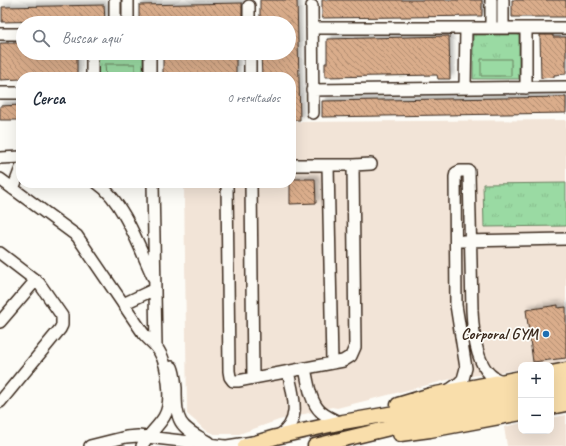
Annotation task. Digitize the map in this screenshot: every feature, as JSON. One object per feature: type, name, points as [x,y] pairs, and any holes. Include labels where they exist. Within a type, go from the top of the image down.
[{"type":"main road","points":[[554,372],[566,370]]},
{"type":"main road","points":[[342,423],[431,395],[515,380]]},
{"type":"main road","points":[[554,384],[566,382]]},
{"type":"main road","points":[[245,446],[262,440],[342,423],[518,392]]},
{"type":"main road","points":[[554,394],[566,392]]},
{"type":"main road","points":[[319,445],[428,419],[518,402]]},
{"type":"main road","points":[[554,406],[566,404]]},
{"type":"main road","points":[[319,445],[430,430],[518,414]]},
{"type":"street","points":[[115,0],[115,16]]},
{"type":"street","points":[[128,0],[128,16]]},
{"type":"street","points":[[490,28],[491,0]]},
{"type":"street","points":[[503,0],[503,28]]},
{"type":"street","points":[[249,6],[249,16]]},
{"type":"street","points":[[312,6],[312,113]]},
{"type":"street","points":[[312,28],[566,28]]},
{"type":"street","points":[[465,88],[466,28]]},
{"type":"street","points":[[526,28],[526,88]]},
{"type":"street","points":[[0,34],[16,34]]},
{"type":"street","points":[[92,60],[92,72]]},
{"type":"street","points":[[150,60],[150,72]]},
{"type":"street","points":[[250,60],[250,72]]},
{"type":"street","points":[[312,90],[566,87]]},
{"type":"street","points":[[0,94],[16,93]]},
{"type":"street","points":[[0,158],[16,157]]},
{"type":"street","points":[[227,188],[229,374],[232,379],[236,381],[332,363],[348,359],[354,352],[352,164]]},
{"type":"street","points":[[296,165],[371,164]]},
{"type":"street","points":[[328,165],[332,363]]},
{"type":"street","points":[[446,392],[460,384],[466,368],[457,313],[455,177],[456,173],[460,171],[469,171],[472,323],[479,358],[488,373],[493,377],[498,380],[515,380]]},
{"type":"street","points":[[0,179],[77,236],[145,336],[167,359],[174,371],[177,415],[180,422],[186,429],[195,435],[222,446]]},
{"type":"street","points":[[13,189],[16,181]]},
{"type":"street","points":[[101,188],[114,201],[122,212],[155,285]]},
{"type":"street","points":[[142,446],[144,441],[149,437],[167,411],[168,379],[158,350],[153,188]]},
{"type":"street","points":[[251,188],[253,378]]},
{"type":"street","points":[[455,241],[566,240]]},
{"type":"street","points":[[0,253],[36,280],[62,316],[62,325],[0,402]]},
{"type":"street","points":[[0,322],[36,280]]},
{"type":"street","points":[[123,304],[155,285]]},
{"type":"street","points":[[457,313],[472,310]]},
{"type":"street","points":[[305,368],[317,407],[325,415],[342,423]]},
{"type":"street","points":[[276,437],[285,431],[293,419],[295,404],[288,372]]},
{"type":"street","points":[[90,446],[126,437],[149,437],[222,446],[262,440]]},
{"type":"shaded area","points":[[566,120],[566,363],[554,364],[554,362],[518,362],[518,369],[451,379],[337,408],[332,407],[279,420],[239,434],[214,434],[207,431],[187,414],[184,188],[296,188],[296,122]]},
{"type":"shaded area","points":[[566,415],[566,446],[507,446],[504,427],[518,424],[518,434],[554,434],[554,417]]},
{"type":"green space","points":[[473,35],[519,35],[519,79],[473,79]]},
{"type":"green space","points":[[481,59],[511,59],[511,76],[481,76]]},
{"type":"green space","points":[[98,60],[143,60],[143,72],[98,72]]},
{"type":"green space","points":[[105,64],[135,64],[135,72],[106,72]]},
{"type":"green space","points":[[566,183],[566,226],[484,227],[483,184]]},
{"type":"building","points":[[260,0],[297,0],[300,120],[296,120],[296,72],[262,72],[261,60],[296,60],[296,16],[260,16]]},
{"type":"building","points":[[322,0],[482,0],[482,16],[322,18]]},
{"type":"building","points":[[512,0],[566,0],[566,17],[512,17]]},
{"type":"building","points":[[242,3],[242,16],[139,16],[139,5]]},
{"type":"building","points":[[104,5],[105,16],[16,16],[16,22],[2,22],[2,7]]},
{"type":"building","points":[[540,35],[566,37],[566,74],[541,78]]},
{"type":"building","points":[[449,36],[450,79],[438,79],[437,75],[325,77],[325,63],[327,63],[327,39]]},
{"type":"building","points":[[0,43],[16,43],[16,60],[77,60],[77,72],[16,72],[16,79],[0,80]]},
{"type":"building","points":[[163,60],[236,60],[236,72],[163,72]]},
{"type":"building","points":[[566,97],[566,113],[322,117],[322,101]]},
{"type":"building","points":[[16,105],[16,120],[0,120],[0,106]]},
{"type":"building","points":[[296,179],[315,179],[316,203],[290,204],[290,188],[296,188]]},
{"type":"building","name":"Corporal GYM","points":[[558,305],[558,308],[566,307],[566,358],[533,362],[526,310]]},
{"type":"place","name":"Corporal GYM","points":[[546,334]]}]
